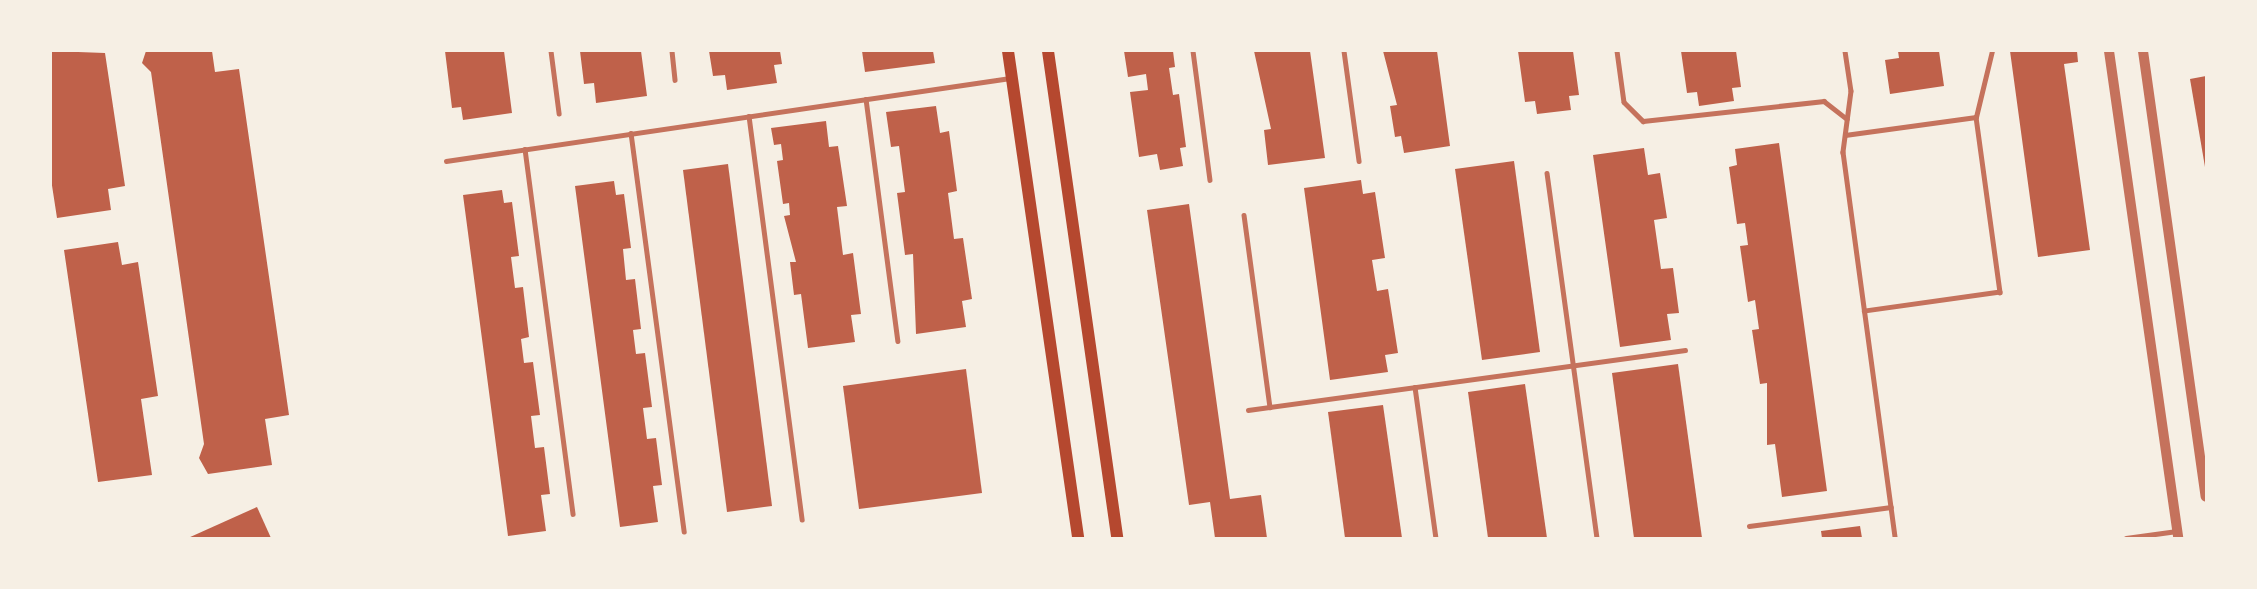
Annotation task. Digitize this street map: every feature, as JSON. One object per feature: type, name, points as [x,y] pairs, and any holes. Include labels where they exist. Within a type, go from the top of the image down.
[{"type":"main road","points":[[1008,51],[1078,538]]},
{"type":"main road","points":[[1048,51],[1117,538]]},
{"type":"street","points":[[2109,51],[2177,535]]},
{"type":"street","points":[[2143,51],[2206,497]]},
{"type":"lane","points":[[551,51],[559,113]]},
{"type":"lane","points":[[672,51],[675,80]]},
{"type":"lane","points":[[1193,51],[1210,180]]},
{"type":"lane","points":[[1344,51],[1359,160]]},
{"type":"lane","points":[[1617,51],[1624,102],[1643,121],[1824,101],[1847,119]]},
{"type":"lane","points":[[1845,51],[1851,91],[1845,135],[1864,311],[1895,538]]},
{"type":"lane","points":[[1864,311],[2000,292],[1976,117],[1992,51]]},
{"type":"lane","points":[[446,161],[1012,77]]},
{"type":"lane","points":[[866,99],[898,341]]},
{"type":"lane","points":[[749,116],[802,520]]},
{"type":"lane","points":[[1845,135],[1976,117]]},
{"type":"lane","points":[[631,133],[684,531]]},
{"type":"lane","points":[[525,149],[573,514]]},
{"type":"lane","points":[[1547,173],[1597,538]]},
{"type":"lane","points":[[1244,215],[1270,407]]},
{"type":"lane","points":[[1248,410],[1685,350]]},
{"type":"lane","points":[[1415,387],[1436,538]]},
{"type":"lane","points":[[1749,526],[1891,507]]},
{"type":"lane","points":[[2126,538],[2177,535]]},
{"type":"building","points":[[51,51],[105,53],[125,186],[108,189],[111,210],[57,218],[51,179]]},
{"type":"building","points":[[146,51],[212,51],[215,72],[239,69],[289,415],[265,419],[272,465],[208,474],[199,458],[204,444],[151,72],[142,63]]},
{"type":"building","points":[[445,51],[504,51],[512,113],[463,120],[461,107],[452,108]]},
{"type":"building","points":[[580,51],[641,51],[647,96],[596,103],[594,83],[584,84]]},
{"type":"building","points":[[709,51],[780,51],[782,64],[774,65],[777,83],[727,90],[725,75],[713,76]]},
{"type":"building","points":[[862,51],[933,51],[935,63],[865,72]]},
{"type":"building","points":[[1124,51],[1173,51],[1175,67],[1169,68],[1173,95],[1179,94],[1186,147],[1180,148],[1183,166],[1160,170],[1157,154],[1139,157],[1130,92],[1148,90],[1146,74],[1128,77]]},
{"type":"building","points":[[1254,51],[1310,51],[1325,158],[1268,165],[1264,130],[1271,129]]},
{"type":"building","points":[[1383,51],[1437,51],[1450,146],[1404,153],[1401,136],[1395,137],[1390,106],[1397,105]]},
{"type":"building","points":[[1518,51],[1573,51],[1579,95],[1569,96],[1571,110],[1537,114],[1535,101],[1525,102]]},
{"type":"building","points":[[1681,51],[1736,51],[1741,87],[1732,88],[1734,101],[1699,106],[1697,92],[1687,93]]},
{"type":"building","points":[[1898,51],[1939,51],[1944,86],[1890,94],[1885,60],[1899,58]]},
{"type":"building","points":[[2010,51],[2077,51],[2078,62],[2064,64],[2090,250],[2038,257]]},
{"type":"building","points":[[2206,76],[2206,167],[2205,167],[2190,79]]},
{"type":"building","points":[[936,106],[940,133],[949,131],[957,191],[948,193],[954,239],[963,238],[972,299],[962,301],[966,327],[916,334],[913,254],[905,255],[897,193],[905,192],[899,146],[891,147],[886,112]]},
{"type":"building","points":[[826,121],[829,147],[838,146],[847,206],[837,207],[843,255],[853,253],[861,314],[851,315],[855,342],[808,348],[801,294],[794,295],[790,262],[796,262],[784,216],[790,215],[789,203],[783,204],[777,161],[783,160],[781,144],[774,145],[771,128]]},
{"type":"building","points":[[1779,143],[1827,491],[1782,497],[1775,444],[1767,445],[1767,383],[1760,384],[1752,330],[1759,329],[1755,300],[1748,302],[1740,246],[1748,245],[1745,223],[1737,224],[1729,167],[1737,165],[1735,149]]},
{"type":"building","points":[[1644,148],[1648,175],[1660,173],[1667,218],[1654,220],[1661,269],[1673,268],[1679,313],[1667,314],[1671,340],[1620,347],[1593,155]]},
{"type":"building","points":[[1514,161],[1540,352],[1482,360],[1455,169]]},
{"type":"building","points":[[728,164],[772,506],[727,512],[683,170]]},
{"type":"building","points":[[1361,180],[1363,194],[1375,192],[1385,258],[1372,260],[1377,291],[1388,289],[1398,353],[1385,355],[1388,372],[1330,380],[1304,188]]},
{"type":"building","points":[[614,181],[616,195],[624,194],[631,248],[623,249],[626,280],[635,279],[641,329],[633,330],[636,354],[645,353],[652,407],[643,408],[647,439],[656,438],[662,485],[653,486],[658,522],[620,527],[575,186]]},
{"type":"building","points":[[502,190],[504,203],[512,202],[519,256],[511,257],[515,288],[523,287],[529,337],[521,339],[524,363],[533,362],[540,415],[531,416],[535,448],[544,447],[550,494],[541,495],[546,531],[508,536],[463,195]]},
{"type":"building","points":[[1189,204],[1230,499],[1261,495],[1267,538],[1215,538],[1210,502],[1189,505],[1147,210]]},
{"type":"building","points":[[118,242],[122,265],[138,262],[158,396],[141,399],[152,475],[98,482],[64,250]]},
{"type":"building","points":[[1678,364],[1702,538],[1634,538],[1612,373]]},
{"type":"building","points":[[966,369],[982,493],[859,509],[843,386]]},
{"type":"building","points":[[1525,384],[1547,538],[1488,538],[1468,392]]},
{"type":"building","points":[[1383,405],[1402,538],[1345,538],[1328,412]]},
{"type":"building","points":[[257,507],[271,538],[188,538]]},
{"type":"building","points":[[1860,526],[1862,538],[1822,538],[1821,531]]}]
